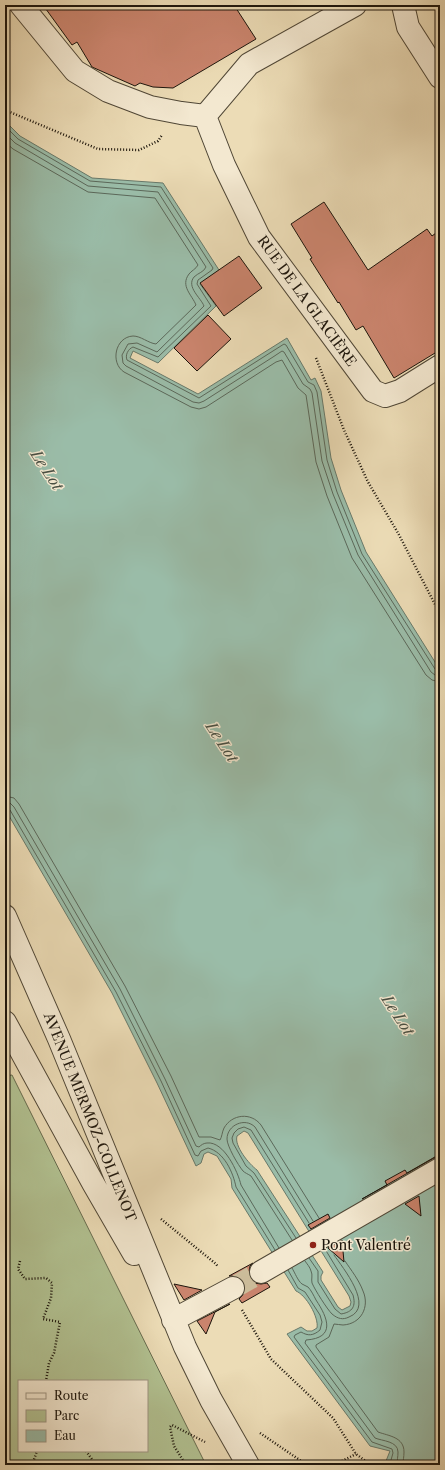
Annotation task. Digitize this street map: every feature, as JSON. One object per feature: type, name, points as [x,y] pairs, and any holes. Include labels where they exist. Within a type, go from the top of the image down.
[{"type":"street","points":[[21,5],[75,71],[108,91],[150,107],[181,114],[205,116],[249,64],[355,5]]},
{"type":"street","points":[[403,5],[408,27],[440,77]]},
{"type":"street","name":"RUE DE LA GLACIÈRE","points":[[205,116],[224,165],[259,237],[373,391],[385,396],[400,391],[440,366]]},
{"type":"street","name":"AVENUE MERMOZ-COLLENOT","points":[[5,916],[59,1039],[173,1320]]},
{"type":"street","points":[[5,1022],[93,1183],[173,1320],[212,1400],[248,1465]]},
{"type":"street","points":[[261,1272],[440,1169]]},
{"type":"street","points":[[173,1320],[237,1297]]},
{"type":"path","points":[[5,110],[98,149],[138,150],[158,140],[181,114]]},
{"type":"path","points":[[316,358],[344,430],[368,482],[398,533],[440,614]]},
{"type":"path","points":[[20,1261],[18,1269],[25,1279],[46,1278],[52,1283],[51,1298],[43,1319],[60,1322],[54,1353],[46,1380]]},
{"type":"path","points":[[237,1297],[271,1360],[333,1418],[356,1454],[371,1465]]},
{"type":"path","points":[[186,1465],[174,1446],[170,1427],[172,1425],[211,1445]]},
{"type":"path","points":[[32,1465],[37,1452]]},
{"type":"path","points":[[87,1452],[96,1465]]},
{"type":"path","points":[[334,1465],[356,1454]]},
{"type":"green space","points":[[12,1075],[206,1465],[5,1465],[5,1076]]},
{"type":"water","name":"Le Lot","points":[[5,121],[20,136],[92,178],[163,183],[219,270],[200,284],[216,306],[158,363],[133,351],[130,358],[198,394],[287,338],[311,380],[315,378],[321,391],[331,458],[341,490],[366,552],[440,670],[440,1465],[389,1465],[386,1461],[390,1451],[370,1446],[287,1334],[301,1327],[307,1331],[312,1331],[317,1328],[316,1318],[311,1307],[304,1297],[296,1291],[232,1188],[231,1179],[217,1156],[208,1152],[204,1154],[201,1163],[196,1166],[112,993],[5,809]],"holes":[[[244,1131],[248,1133],[349,1296],[351,1302],[350,1306],[342,1310],[338,1307],[321,1280],[323,1272],[257,1170],[250,1164],[240,1150],[237,1136]]]},
{"type":"building","points":[[43,5],[234,5],[256,39],[173,88],[153,87],[140,83],[135,86],[92,67],[77,42],[72,45]]},
{"type":"building","points":[[324,202],[368,270],[427,229],[432,236],[440,230],[440,350],[394,378],[363,326],[356,330],[310,259],[312,258],[291,224]]},
{"type":"building","points":[[239,256],[262,288],[224,316],[200,283]]},
{"type":"building","points":[[208,315],[231,339],[197,371],[174,348]]},
{"type":"building","points":[[440,1154],[440,1157],[434,1158],[387,1185],[385,1181],[405,1170],[407,1173]]},
{"type":"building","points":[[419,1196],[421,1216],[405,1204]]},
{"type":"building","points":[[328,1214],[330,1218],[311,1229],[308,1225]]},
{"type":"building","points":[[342,1240],[344,1262],[328,1248]]},
{"type":"building","points":[[253,1263],[250,1266],[250,1279],[254,1283],[267,1283],[270,1287],[242,1303],[239,1299],[244,1294],[244,1282],[239,1277],[229,1276]]},
{"type":"building","points":[[174,1284],[202,1290],[184,1300]]},
{"type":"building","points":[[230,1304],[215,1312],[206,1334],[197,1321]]},
{"type":"tunnel","points":[[233,1288],[261,1272]]},
{"type":"place","name":"Pont Valentré","points":[[313,1245]]}]
